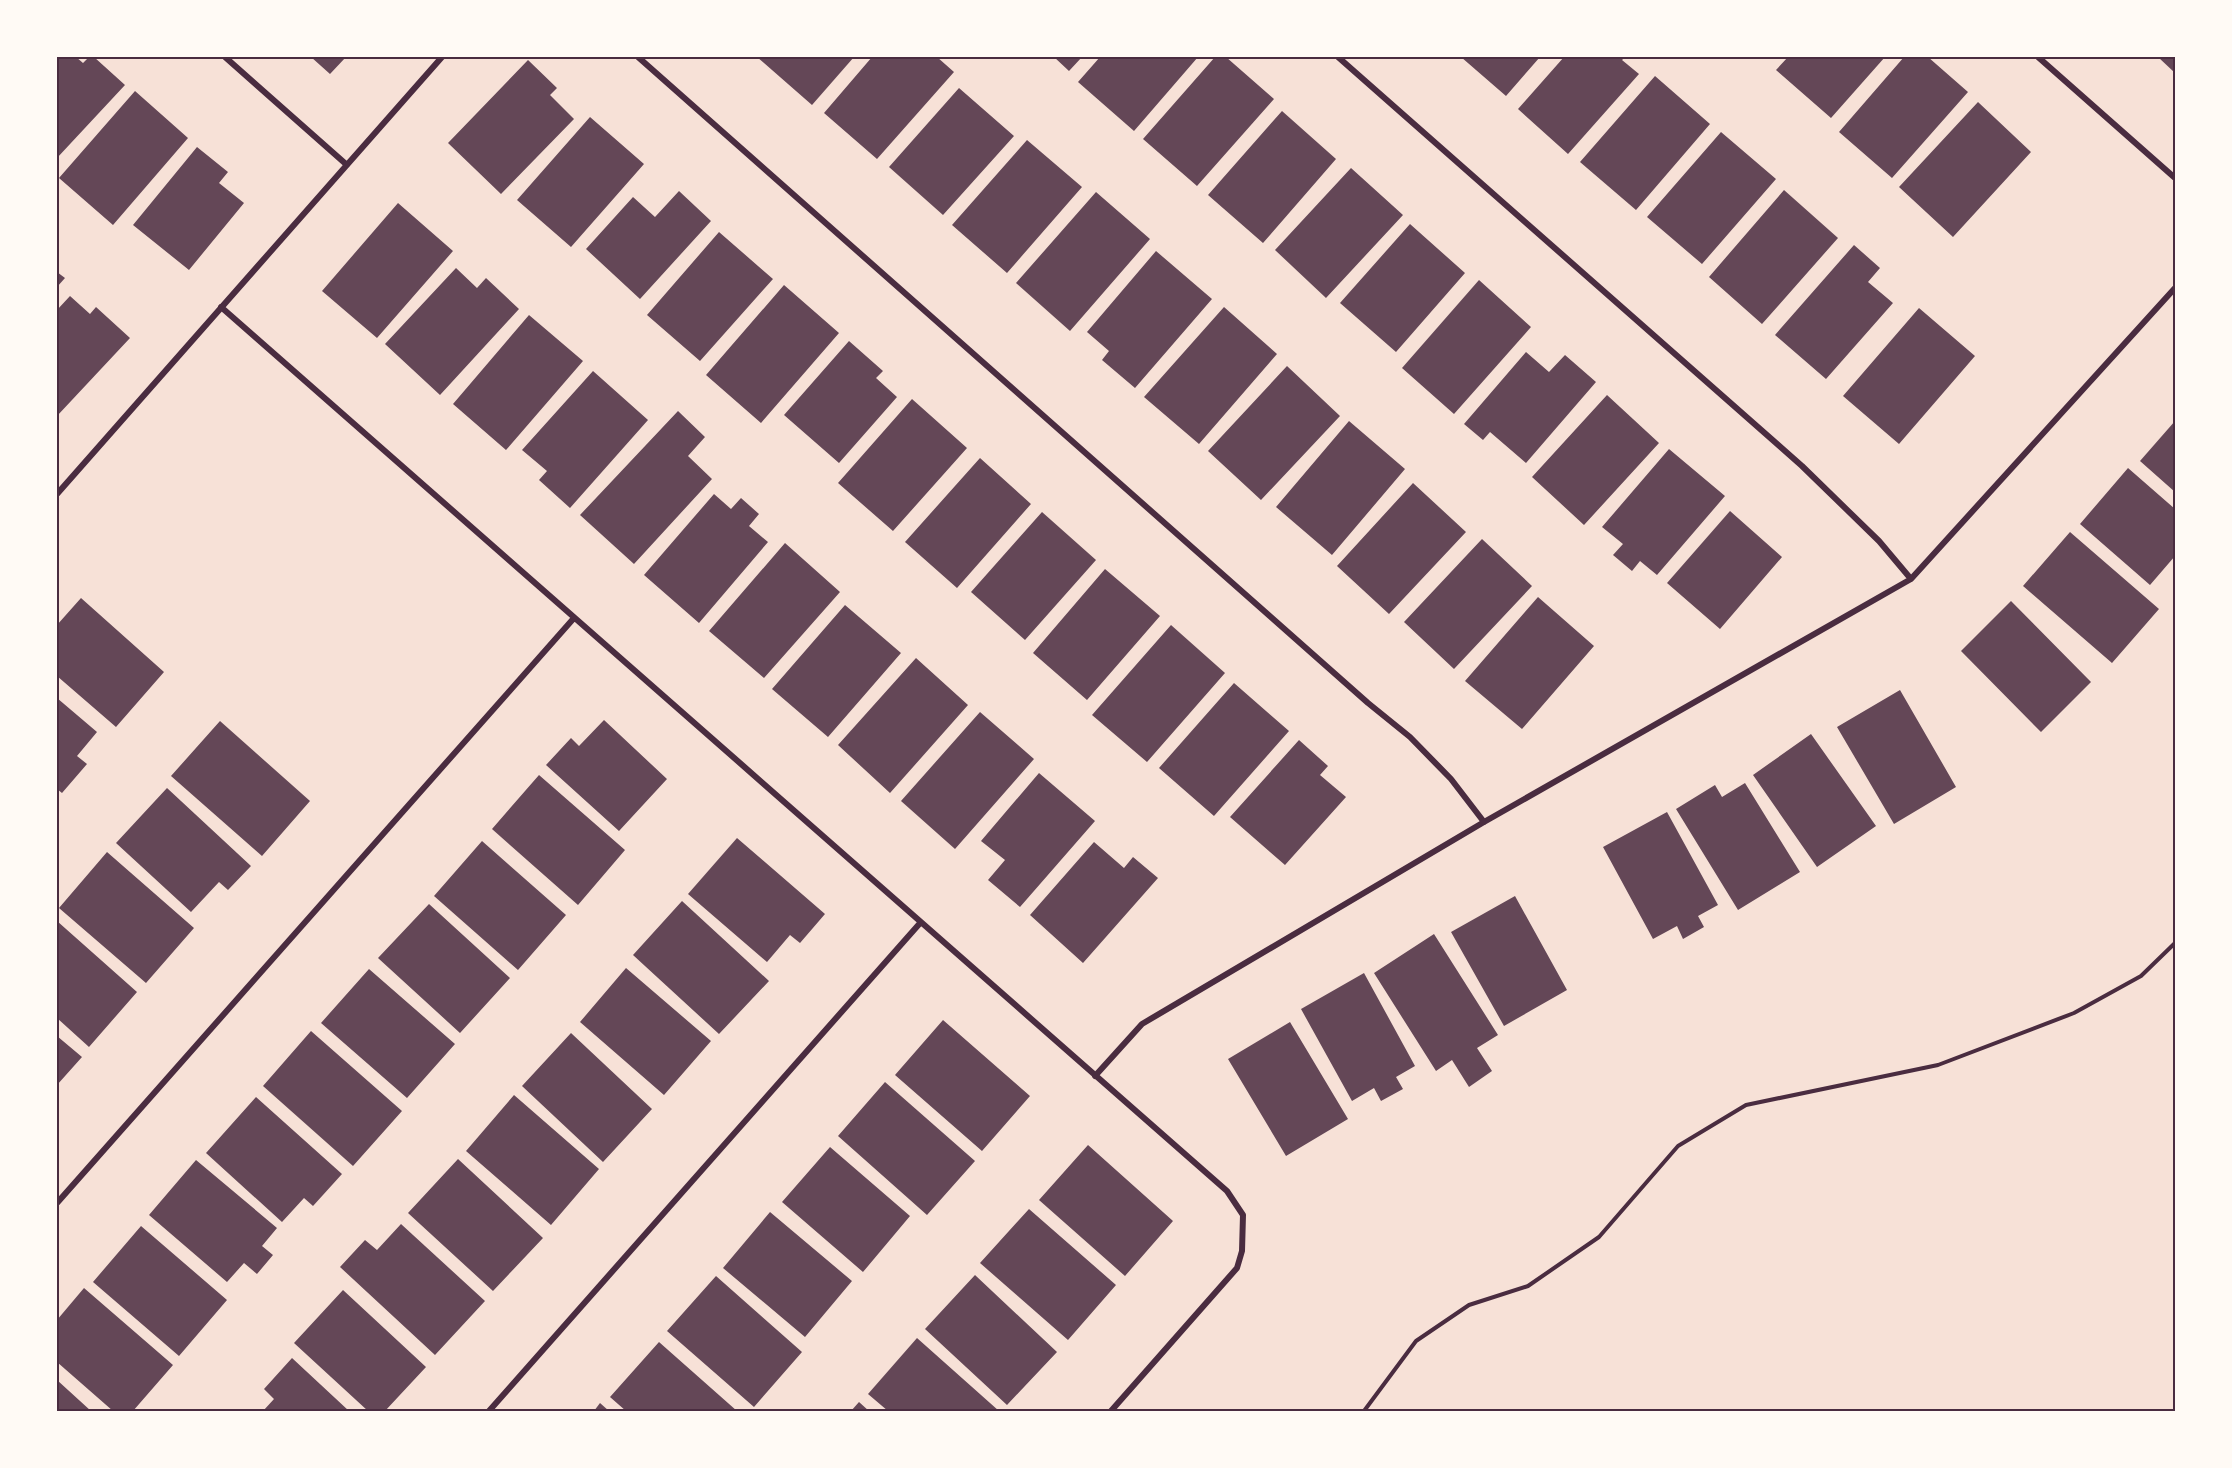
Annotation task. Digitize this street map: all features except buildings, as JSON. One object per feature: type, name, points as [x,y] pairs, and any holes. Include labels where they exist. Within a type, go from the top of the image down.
[{"type":"street","points":[[225,57],[347,165]]},
{"type":"street","points":[[57,494],[442,57]]},
{"type":"street","points":[[638,57],[1368,703],[1410,736],[1451,779],[1484,822]]},
{"type":"street","points":[[1338,57],[1802,466],[1879,541],[1911,579]]},
{"type":"street","points":[[2038,57],[2175,178]]},
{"type":"street","points":[[1095,1076],[1142,1024],[1484,822],[1911,579],[2175,288]]},
{"type":"street","points":[[221,307],[1227,1191],[1243,1215],[1242,1251],[1237,1268],[1111,1411]]},
{"type":"street","points":[[57,1203],[574,618]]},
{"type":"street","points":[[489,1411],[921,922]]},
{"type":"path","points":[[1364,1411],[1416,1341],[1469,1305],[1528,1286],[1599,1237],[1639,1188],[1678,1146],[1746,1105],[1949,1061],[2074,1013],[2141,976],[2175,943]]}]
